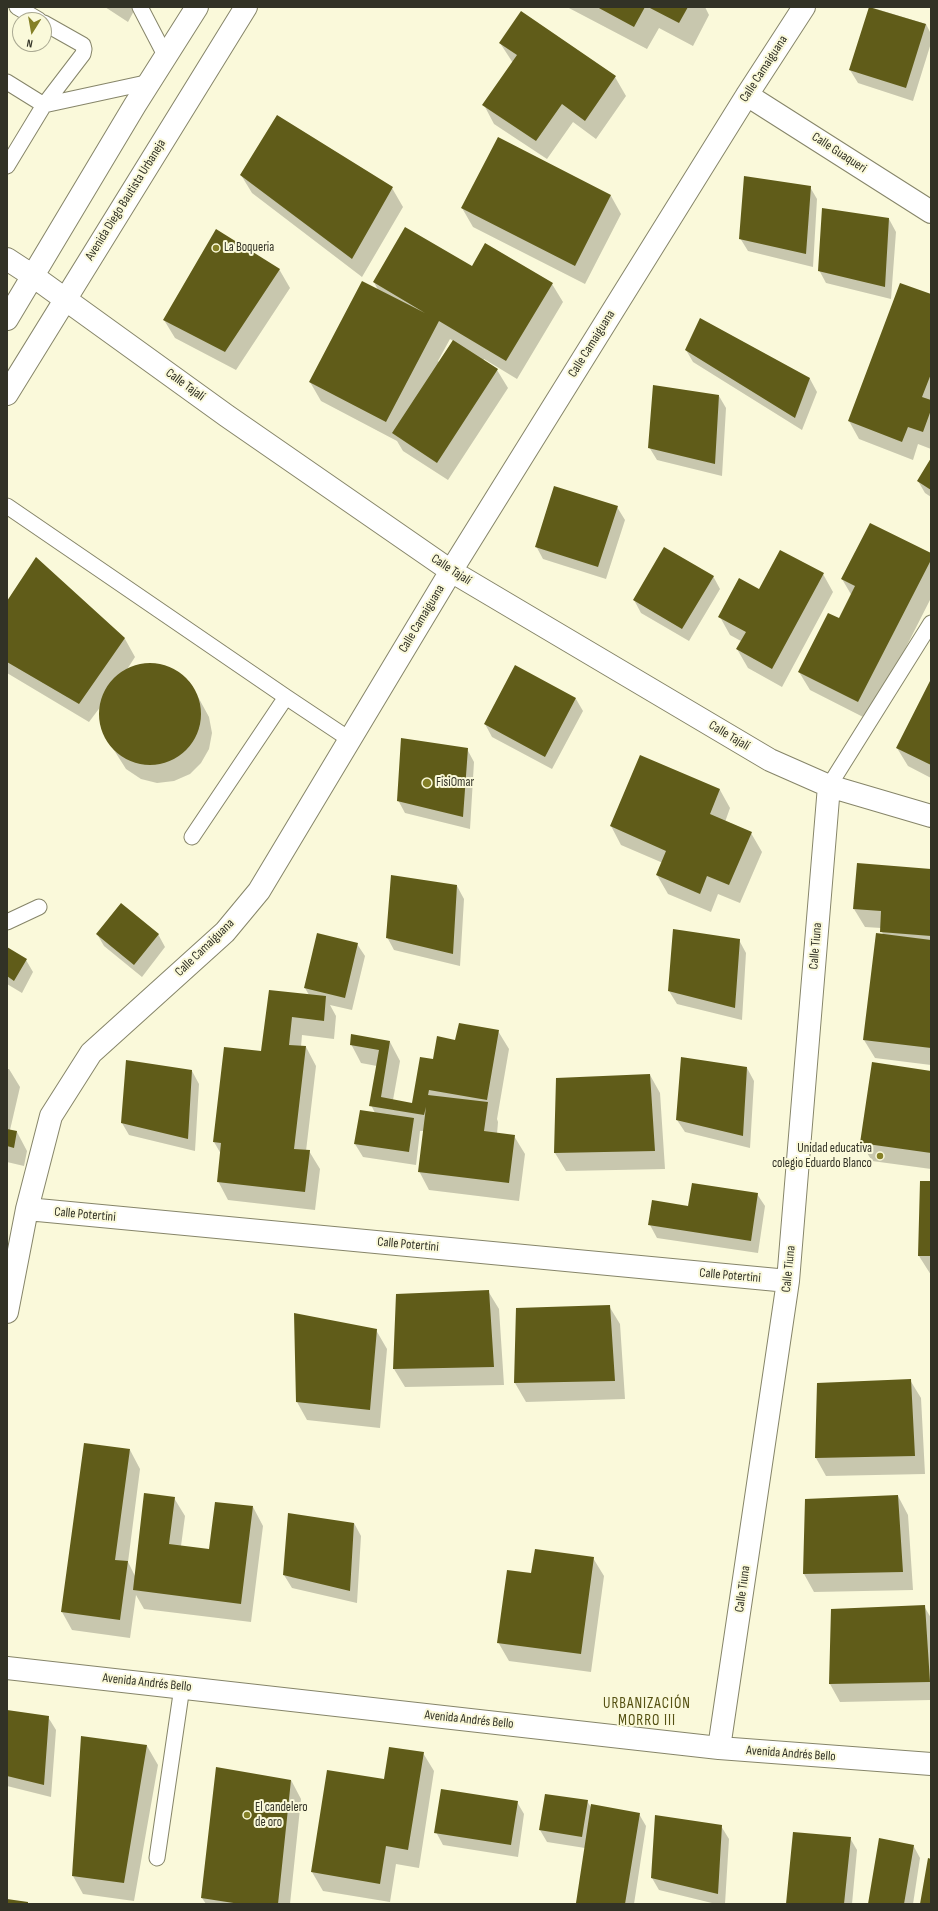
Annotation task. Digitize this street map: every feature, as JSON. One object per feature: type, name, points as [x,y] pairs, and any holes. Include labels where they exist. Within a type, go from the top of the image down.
[{"type":"street","points":[[7,319],[150,82],[198,7]]},
{"type":"street","name":"Avenida Diego Bautista Urbaneja","points":[[7,394],[246,7]]},
{"type":"street","name":"Calle Camaiguana","points":[[7,1312],[27,1209],[51,1116],[91,1053],[225,932],[259,892],[349,739],[451,571],[747,95],[804,7]]},
{"type":"street","name":"Calle Guaqueri","points":[[747,95],[931,212]]},
{"type":"street","name":"Calle Tajalí","points":[[7,259],[65,298],[227,416],[451,571],[770,760],[829,786],[931,816]]},
{"type":"street","name":"Calle Tiuna","points":[[719,1748],[788,1281],[829,786]]},
{"type":"street","name":"Calle Potertini","points":[[27,1209],[788,1281]]},
{"type":"street","name":"Avenida Andrés Bello","points":[[7,1668],[719,1748],[931,1764]]},
{"type":"lane","points":[[140,7],[166,57]]},
{"type":"lane","points":[[7,166],[44,105],[82,54],[84,49],[83,45],[52,28]]},
{"type":"lane","points":[[7,82],[44,105],[150,82]]},
{"type":"lane","points":[[7,506],[349,739]]},
{"type":"lane","points":[[829,786],[931,623]]},
{"type":"lane","points":[[192,837],[286,697]]},
{"type":"lane","points":[[7,922],[39,907]]},
{"type":"lane","points":[[157,1858],[182,1687]]},
{"type":"building","points":[[597,7],[645,7],[634,27]]},
{"type":"building","points":[[648,7],[688,7],[679,23]]},
{"type":"building","points":[[869,7],[926,24],[906,88],[849,70]]},
{"type":"building","points":[[521,11],[616,76],[585,121],[562,104],[536,141],[482,105],[517,55],[499,43]]},
{"type":"building","points":[[277,115],[393,187],[352,259],[240,175]]},
{"type":"building","points":[[498,137],[611,195],[575,266],[461,208]]},
{"type":"building","points":[[744,176],[811,186],[806,254],[739,239]]},
{"type":"building","points":[[822,208],[889,218],[885,287],[818,271]]},
{"type":"building","points":[[405,227],[472,266],[485,243],[553,283],[506,361],[439,321],[386,422],[309,382],[362,281],[425,313],[373,282]]},
{"type":"building","points":[[216,229],[280,269],[225,352],[163,320]]},
{"type":"building","points":[[900,283],[931,294],[931,374],[922,397],[931,400],[931,410],[923,432],[908,427],[902,442],[848,421]]},
{"type":"building","points":[[700,318],[810,378],[795,418],[685,350]]},
{"type":"building","points":[[453,340],[498,369],[437,463],[392,433]]},
{"type":"building","points":[[653,385],[719,395],[715,464],[648,448]]},
{"type":"building","points":[[931,458],[931,490],[917,481]]},
{"type":"building","points":[[554,486],[618,506],[598,567],[535,547]]},
{"type":"building","points":[[870,523],[931,553],[931,560],[858,702],[798,672],[828,613],[839,618],[855,586],[841,579]]},
{"type":"building","points":[[664,547],[714,576],[682,629],[633,600]]},
{"type":"building","points":[[780,550],[824,573],[772,669],[736,649],[746,632],[718,617],[739,578],[759,589]]},
{"type":"building","points":[[36,557],[125,638],[79,704],[7,662],[7,601]]},
{"type":"building","points":[[150,663],[169,667],[186,678],[197,695],[201,714],[197,733],[186,750],[169,761],[150,765],[131,761],[114,750],[103,733],[99,714],[103,695],[114,678],[131,667]]},
{"type":"building","points":[[515,665],[576,698],[545,757],[484,724]]},
{"type":"building","points":[[931,679],[931,765],[896,748]]},
{"type":"building","points":[[401,738],[468,748],[463,817],[397,801]]},
{"type":"building","points":[[640,755],[720,789],[710,814],[752,832],[729,885],[707,876],[700,894],[656,875],[666,851],[610,826]]},
{"type":"building","points":[[857,863],[931,869],[931,936],[880,932],[881,911],[853,909]]},
{"type":"building","points":[[391,875],[457,885],[453,954],[386,938]]},
{"type":"building","points":[[121,903],[159,934],[134,965],[96,934]]},
{"type":"building","points":[[673,929],[740,939],[735,1008],[668,991]]},
{"type":"building","points":[[317,933],[358,943],[345,998],[304,988]]},
{"type":"building","points":[[876,933],[931,940],[931,1048],[863,1040]]},
{"type":"building","points":[[7,947],[27,959],[14,981],[7,976]]},
{"type":"building","points":[[269,990],[326,996],[324,1021],[292,1017],[289,1045],[306,1046],[294,1149],[310,1150],[305,1192],[217,1182],[221,1143],[213,1142],[224,1047],[261,1051]]},
{"type":"building","points":[[459,1023],[499,1030],[487,1100],[429,1090],[428,1095],[488,1102],[484,1131],[515,1135],[509,1183],[418,1172],[426,1107],[424,1115],[369,1106],[379,1050],[350,1045],[351,1034],[390,1041],[381,1097],[412,1103],[420,1057],[433,1059],[437,1036],[455,1040]]},
{"type":"building","points":[[681,1057],[747,1067],[743,1136],[676,1120]]},
{"type":"building","points":[[126,1060],[192,1070],[188,1139],[121,1123]]},
{"type":"building","points":[[872,1062],[931,1071],[931,1153],[860,1143]]},
{"type":"building","points":[[650,1074],[655,1151],[554,1153],[556,1078]]},
{"type":"building","points":[[360,1110],[414,1118],[409,1152],[354,1144]]},
{"type":"building","points":[[7,1129],[17,1131],[14,1148],[7,1146]]},
{"type":"building","points":[[920,1181],[931,1181],[931,1256],[918,1256]]},
{"type":"building","points":[[692,1183],[758,1193],[751,1241],[648,1225],[652,1200],[688,1206]]},
{"type":"building","points":[[489,1290],[494,1367],[393,1369],[396,1294]]},
{"type":"building","points":[[610,1305],[615,1381],[514,1383],[516,1308]]},
{"type":"building","points":[[294,1313],[377,1329],[370,1410],[296,1402]]},
{"type":"building","points":[[911,1379],[915,1456],[815,1458],[817,1383]]},
{"type":"building","points":[[84,1443],[130,1449],[115,1560],[128,1561],[120,1620],[61,1612]]},
{"type":"building","points":[[144,1493],[175,1497],[169,1544],[209,1549],[215,1502],[253,1506],[241,1604],[133,1590]]},
{"type":"building","points":[[898,1495],[903,1572],[803,1574],[805,1499]]},
{"type":"building","points":[[288,1513],[354,1523],[350,1591],[283,1575]]},
{"type":"building","points":[[535,1549],[594,1557],[581,1654],[497,1643],[507,1570],[531,1573]]},
{"type":"building","points":[[925,1605],[930,1682],[829,1684],[831,1609]]},
{"type":"building","points":[[7,1710],[49,1716],[44,1785],[7,1776]]},
{"type":"building","points":[[81,1736],[147,1745],[124,1883],[72,1876]]},
{"type":"building","points":[[389,1747],[424,1752],[408,1850],[386,1846],[380,1884],[311,1872],[327,1770],[384,1779]]},
{"type":"building","points":[[216,1767],[291,1780],[278,1904],[240,1904],[201,1898]]},
{"type":"building","points":[[441,1789],[518,1801],[511,1845],[434,1833]]},
{"type":"building","points":[[545,1794],[588,1800],[582,1837],[539,1830]]},
{"type":"building","points":[[591,1804],[640,1813],[625,1904],[576,1903]]},
{"type":"building","points":[[655,1815],[722,1825],[718,1894],[651,1878]]},
{"type":"building","points":[[793,1832],[851,1837],[844,1904],[786,1904]]},
{"type":"building","points":[[879,1838],[914,1845],[904,1904],[868,1904]]},
{"type":"building","points":[[928,1858],[931,1859],[931,1904],[920,1904]]},
{"type":"building","points":[[7,1899],[28,1902],[28,1904],[7,1904]]},
{"type":"place","name":"La Boqueria","points":[[216,248]]},
{"type":"place","name":"FisiOmar","points":[[427,783]]},
{"type":"place","name":"Unidad educativa colegio Eduardo Blanco","points":[[880,1156]]},
{"type":"place","name":"El candelero de oro","points":[[247,1815]]},
{"type":"district","name":"URBANIZACIÓN MORRO III","points":[[647,1712]]}]
